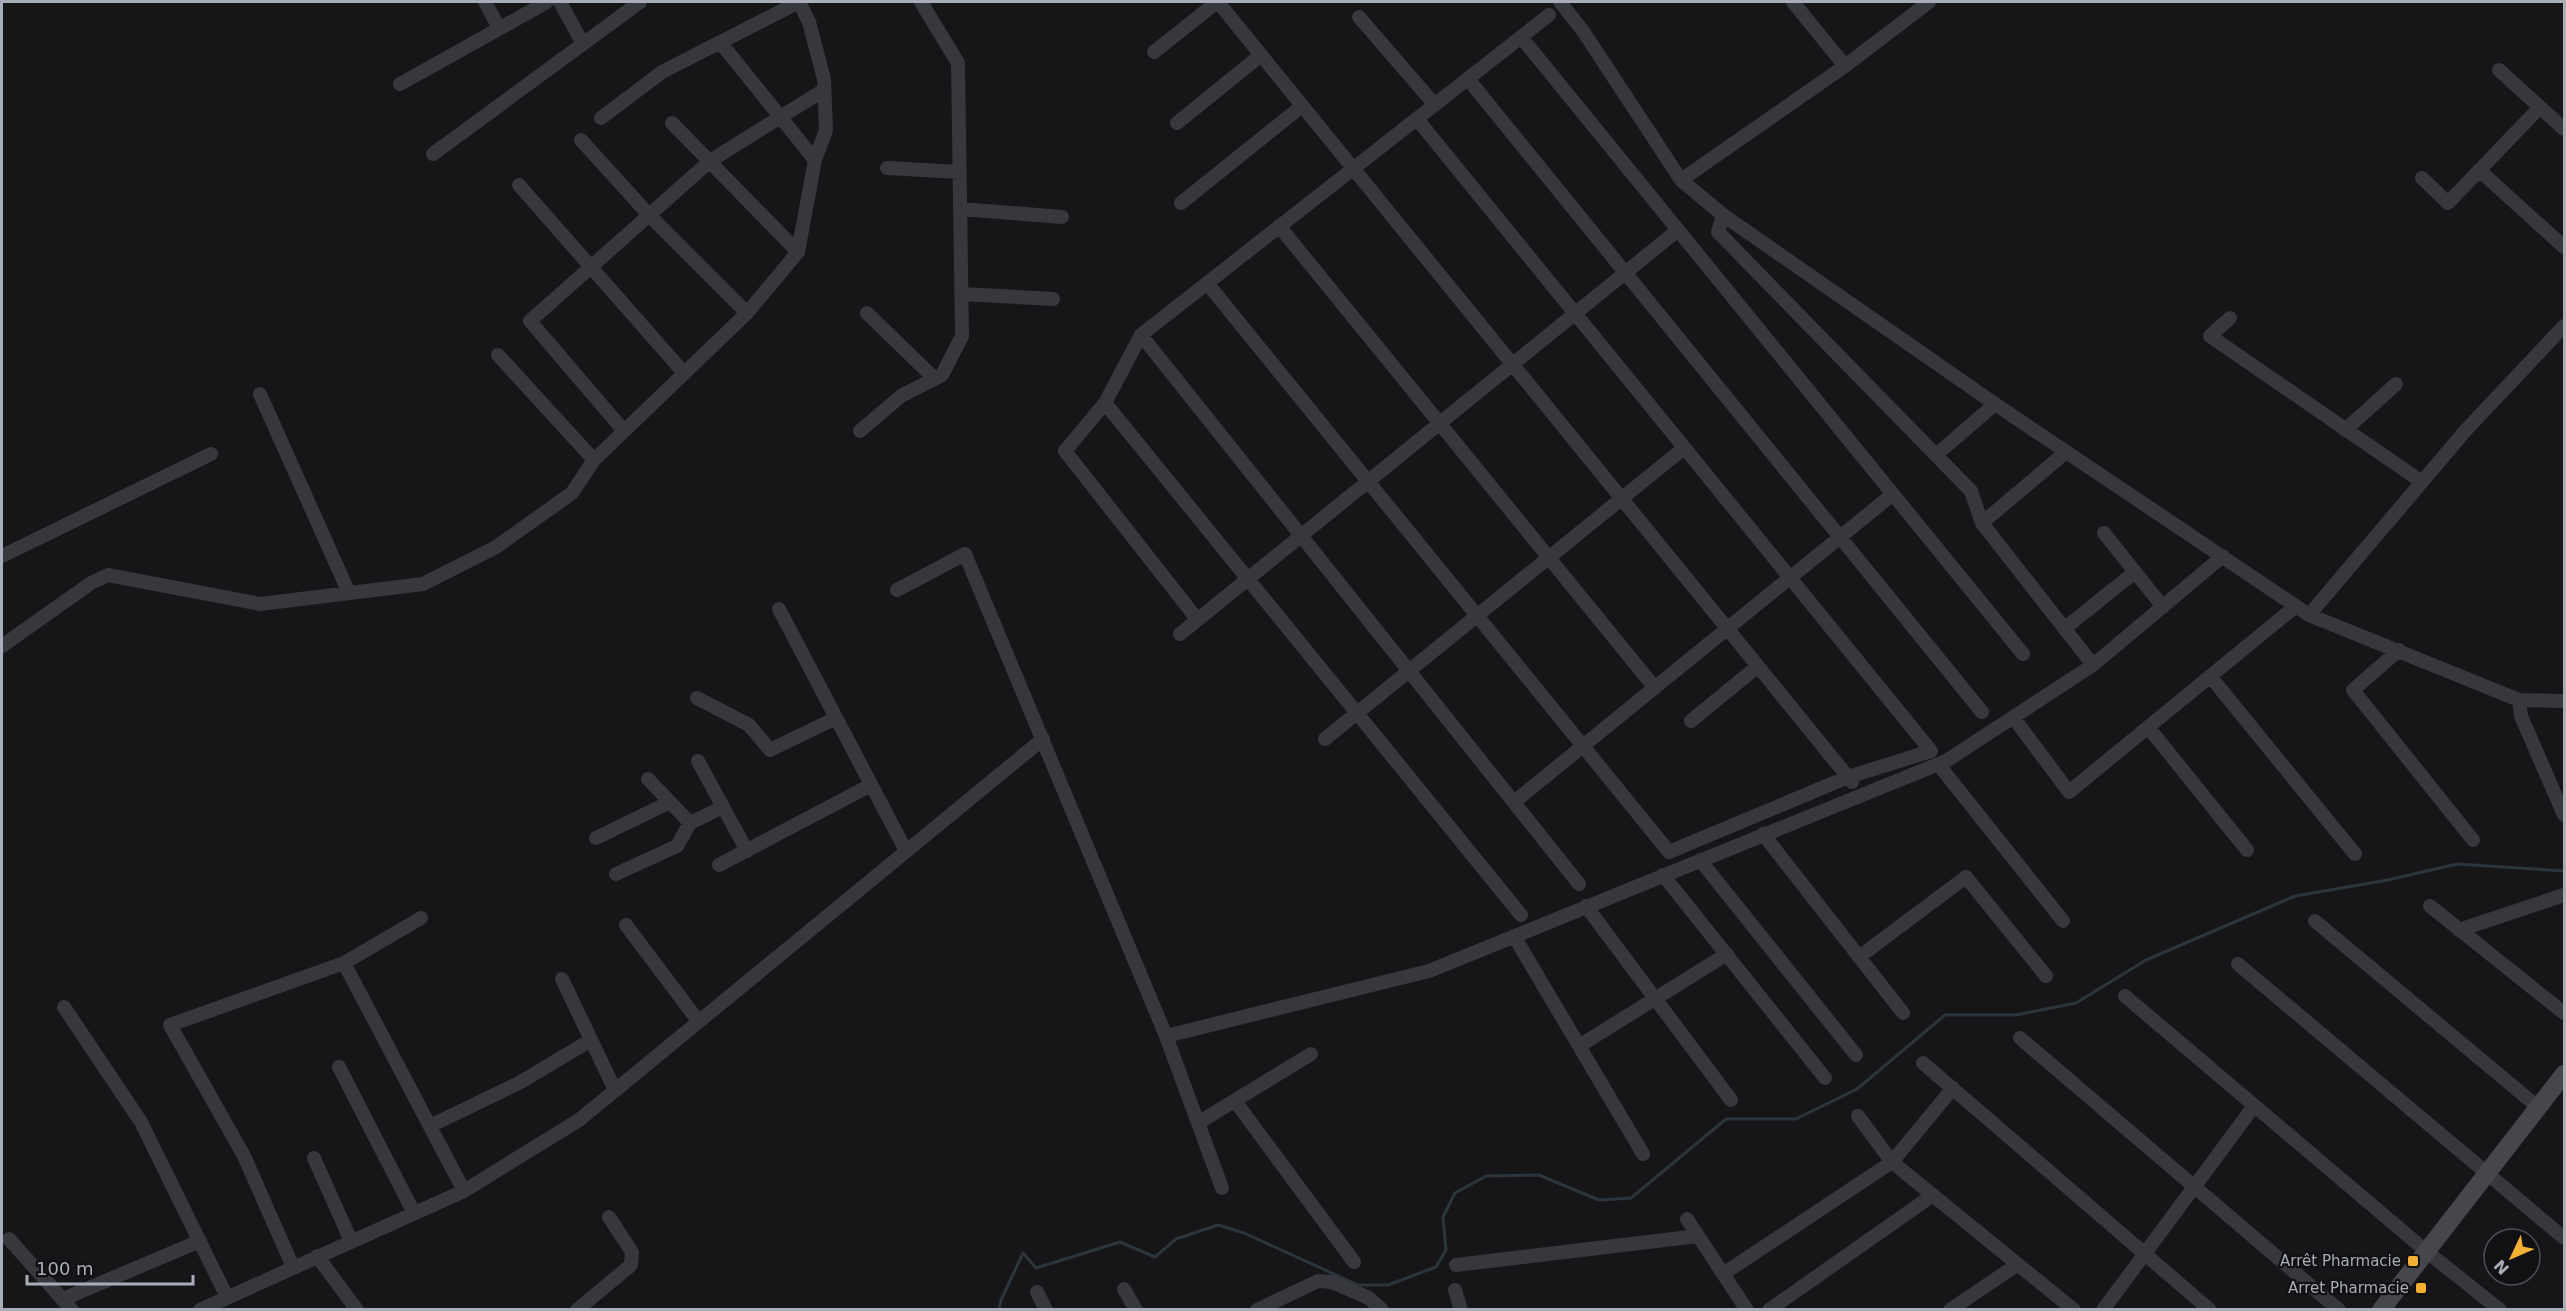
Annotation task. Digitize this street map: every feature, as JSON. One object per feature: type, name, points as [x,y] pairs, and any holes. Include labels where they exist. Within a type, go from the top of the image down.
[{"type":"street","points":[[485,2],[499,28]]},
{"type":"street","points":[[400,84],[547,2]]},
{"type":"street","points":[[560,2],[583,44]]},
{"type":"street","points":[[433,154],[640,2]]},
{"type":"street","points":[[2,646],[91,583],[108,575],[261,604],[423,584],[496,548],[572,493],[594,460],[747,313],[798,252],[815,160],[826,130],[824,79],[809,22],[799,2],[662,72],[601,118]]},
{"type":"street","points":[[860,431],[901,396],[942,375],[962,336],[958,63],[921,2]]},
{"type":"street","points":[[1154,52],[1217,2],[1862,794]]},
{"type":"street","points":[[1560,2],[1583,31],[1681,180],[1723,215],[1995,404],[2309,615],[2518,700],[2565,701]]},
{"type":"street","points":[[1793,2],[1845,66]]},
{"type":"street","points":[[1681,180],[1845,66],[1929,2]]},
{"type":"street","points":[[1197,619],[1065,451],[1105,403],[1141,335],[1549,15]]},
{"type":"street","points":[[1359,17],[1435,105]]},
{"type":"street","points":[[1521,37],[2023,654]]},
{"type":"street","points":[[720,42],[815,160]]},
{"type":"street","points":[[1177,123],[1261,55]]},
{"type":"street","points":[[2499,70],[2565,129]]},
{"type":"street","points":[[1468,79],[1982,712]]},
{"type":"street","points":[[624,431],[530,321],[710,161],[824,90]]},
{"type":"street","points":[[1181,203],[1302,106]]},
{"type":"street","points":[[2422,178],[2448,202],[2540,107]]},
{"type":"street","points":[[1207,283],[1670,852],[1848,777],[1931,751],[1417,119]]},
{"type":"street","points":[[672,123],[798,252]]},
{"type":"street","points":[[581,140],[649,215],[747,313]]},
{"type":"street","points":[[887,168],[960,172]]},
{"type":"street","points":[[2479,170],[2565,247]]},
{"type":"street","points":[[519,185],[684,373]]},
{"type":"street","points":[[960,209],[1062,217]]},
{"type":"street","points":[[1723,215],[1718,232],[1971,490],[1982,523],[2093,665]]},
{"type":"street","points":[[1280,226],[1654,688]]},
{"type":"street","points":[[1180,634],[1678,230]]},
{"type":"street","points":[[962,294],[1053,299]]},
{"type":"street","points":[[867,314],[935,379]]},
{"type":"street","points":[[2230,318],[2210,336],[2422,482]]},
{"type":"street","points":[[2309,615],[2466,430],[2565,326]]},
{"type":"street","points":[[1141,335],[1579,884]]},
{"type":"street","points":[[498,355],[594,460]]},
{"type":"street","points":[[2345,430],[2396,384]]},
{"type":"street","points":[[260,394],[349,593]]},
{"type":"street","points":[[1105,403],[1521,915]]},
{"type":"street","points":[[1937,454],[1995,404]]},
{"type":"street","points":[[1326,739],[1684,448]]},
{"type":"street","points":[[1982,523],[2066,452]]},
{"type":"street","points":[[2,556],[211,454]]},
{"type":"street","points":[[1514,802],[1893,494]]},
{"type":"street","points":[[2104,533],[2163,607]]},
{"type":"street","points":[[897,590],[965,554],[1166,1036],[1222,1188]]},
{"type":"street","points":[[1166,1036],[1428,970],[1938,764],[2093,665],[2223,556]]},
{"type":"street","points":[[2065,628],[2135,572]]},
{"type":"street","points":[[2013,717],[2069,792],[2296,606]]},
{"type":"street","points":[[779,609],[906,851]]},
{"type":"street","points":[[2399,650],[2353,690],[2473,840]]},
{"type":"street","points":[[1691,721],[1758,666]]},
{"type":"street","points":[[2210,676],[2355,854]]},
{"type":"street","points":[[697,698],[749,725],[770,750],[836,718]]},
{"type":"street","points":[[2518,700],[2521,716],[2565,815]]},
{"type":"street","points":[[2148,727],[2247,850]]},
{"type":"street","points":[[200,1310],[464,1191],[579,1120],[1043,739]]},
{"type":"street","points":[[698,761],[747,851]]},
{"type":"street","points":[[1938,764],[2063,921]]},
{"type":"street","points":[[648,779],[690,823]]},
{"type":"street","points":[[719,865],[872,785]]},
{"type":"street","points":[[596,838],[670,802]]},
{"type":"street","points":[[616,874],[677,846],[690,823],[723,807]]},
{"type":"street","points":[[1763,834],[1903,1013]]},
{"type":"street","points":[[1700,860],[1857,1055]]},
{"type":"street","points":[[1663,874],[1825,1078]]},
{"type":"street","points":[[1859,957],[1966,877],[2046,976]]},
{"type":"street","points":[[2459,930],[2565,895]]},
{"type":"street","points":[[1586,906],[1731,1100]]},
{"type":"street","points":[[2430,906],[2565,1013]]},
{"type":"street","points":[[294,1267],[244,1156],[170,1025],[344,963],[421,918]]},
{"type":"street","points":[[2315,921],[2539,1108]]},
{"type":"street","points":[[626,925],[699,1022]]},
{"type":"street","points":[[1514,936],[1643,1154]]},
{"type":"street","points":[[1579,1046],[1727,954]]},
{"type":"street","points":[[344,963],[464,1191]]},
{"type":"street","points":[[2238,964],[2565,1238]]},
{"type":"street","points":[[562,979],[615,1090]]},
{"type":"street","points":[[2125,996],[2491,1307]]},
{"type":"street","points":[[64,1007],[141,1122],[227,1297]]},
{"type":"street","points":[[2020,1038],[2339,1310]]},
{"type":"street","points":[[430,1126],[519,1083],[591,1040]]},
{"type":"street","points":[[1198,1124],[1311,1054]]},
{"type":"street","points":[[1923,1063],[2211,1310]]},
{"type":"street","points":[[339,1067],[414,1213]]},
{"type":"street","points":[[2381,1310],[2565,1074]]},
{"type":"street","points":[[1723,1274],[1892,1162],[1953,1088]]},
{"type":"street","points":[[1235,1101],[1354,1263]]},
{"type":"street","points":[[2103,1310],[2254,1106]]},
{"type":"street","points":[[1858,1116],[1892,1162],[2074,1310]]},
{"type":"street","points":[[314,1158],[351,1241]]},
{"type":"street","points":[[1769,1310],[1933,1195]]},
{"type":"street","points":[[577,1310],[631,1265],[632,1252],[609,1218]]},
{"type":"street","points":[[1687,1219],[1744,1309]]},
{"type":"street","points":[[1456,1265],[1698,1236]]},
{"type":"street","points":[[9,1239],[67,1304],[200,1241]]},
{"type":"street","points":[[317,1256],[357,1310]]},
{"type":"street","points":[[1950,1310],[2018,1264]]},
{"type":"street","points":[[1257,1310],[1318,1281],[1332,1282],[1369,1298],[1382,1310]]},
{"type":"street","points":[[1124,1288],[1136,1310]]},
{"type":"street","points":[[1455,1290],[1461,1310]]},
{"type":"street","points":[[1037,1292],[1046,1310]]},
{"type":"waterway","points":[[999,1310],[1001,1300],[1023,1253],[1036,1268],[1120,1242],[1155,1257],[1176,1239],[1218,1225],[1244,1233],[1358,1285],[1388,1285],[1436,1267],[1446,1250],[1443,1217],[1455,1193],[1486,1176],[1539,1175],[1599,1200],[1631,1198],[1726,1119],[1796,1119],[1857,1089],[1945,1015],[2016,1015],[2076,1003],[2146,960],[2295,896],[2388,880],[2457,864],[2564,871]]},
{"type":"place","name":"Arrêt Pharmacie","points":[[2413,1261]]},
{"type":"place","name":"Arret Pharmacie","points":[[2421,1288]]}]
